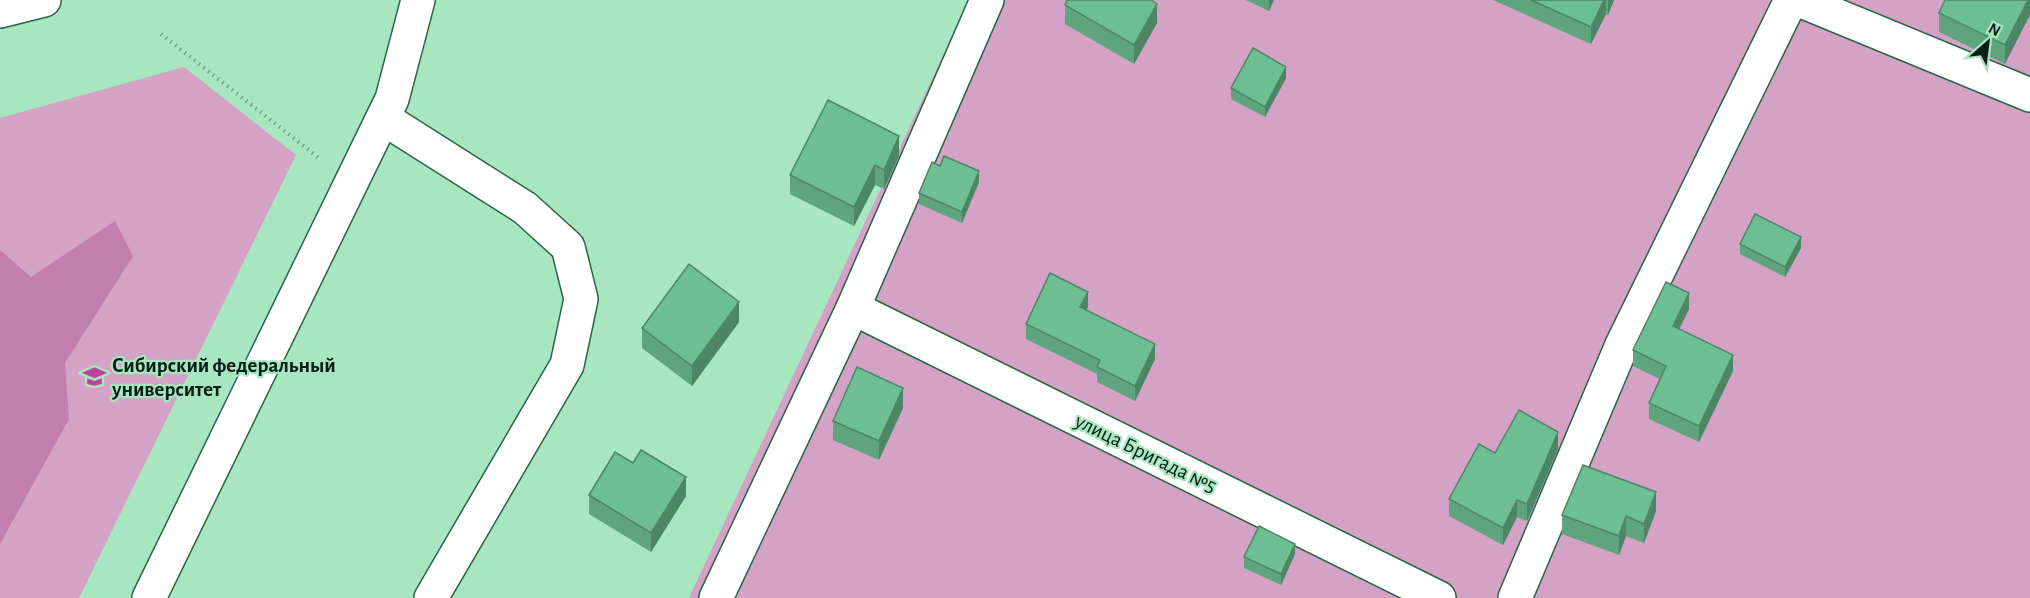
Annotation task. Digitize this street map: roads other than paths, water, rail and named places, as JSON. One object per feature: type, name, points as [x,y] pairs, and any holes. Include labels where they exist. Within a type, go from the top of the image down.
[{"type":"main road","points":[[0,12],[44,0]]},
{"type":"main road","points":[[149,598],[392,99],[418,0]]},
{"type":"main road","points":[[716,598],[853,308],[987,0]]},
{"type":"main road","points":[[1515,598],[1622,345],[1791,0]]},
{"type":"main road","points":[[1799,0],[2030,95]]},
{"type":"main road","points":[[383,118],[525,208],[568,247],[581,299],[567,365],[431,598]]},
{"type":"main road","name":"улица Бригада №5","points":[[853,308],[1439,598]]},
{"type":"place","name":"Сибирский федеральный университет","points":[[94,377]]}]
